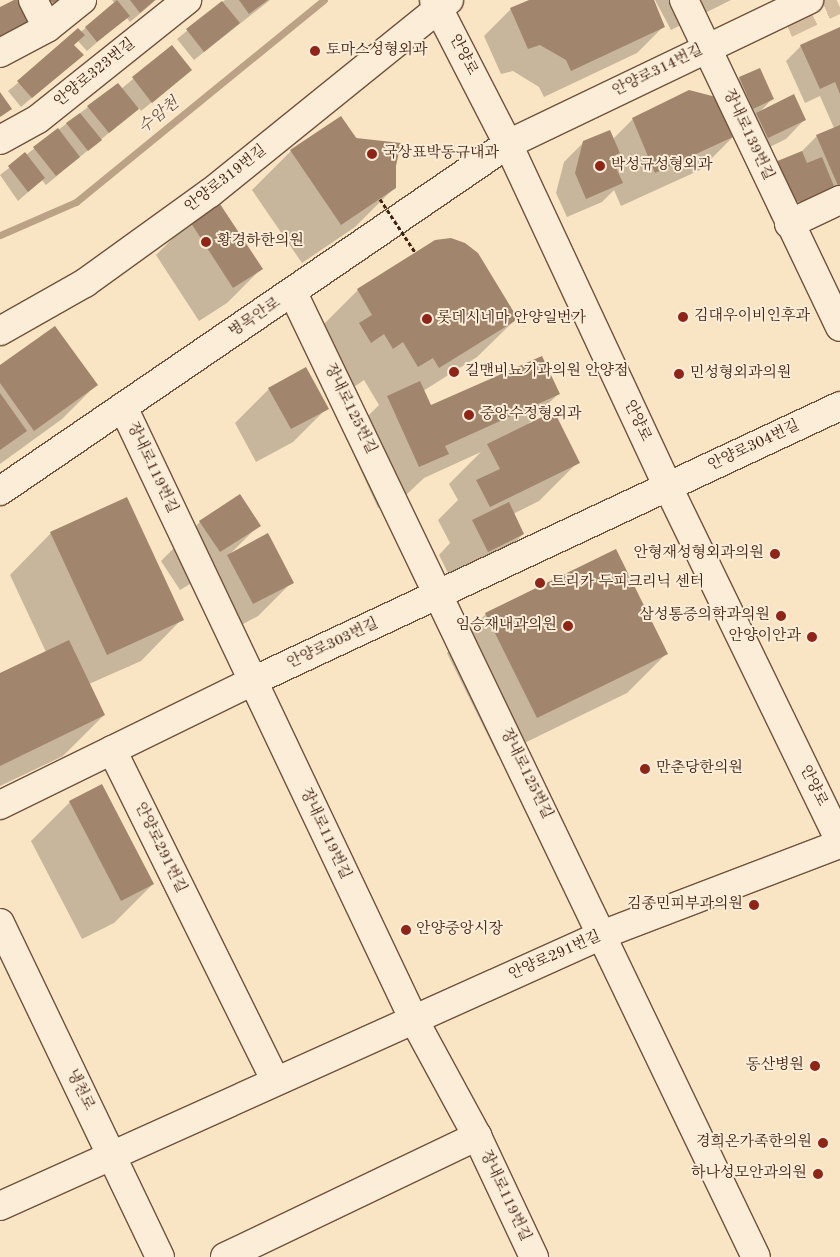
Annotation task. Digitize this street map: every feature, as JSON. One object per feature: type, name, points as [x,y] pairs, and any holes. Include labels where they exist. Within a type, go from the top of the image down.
[{"type":"street","points":[[33,0],[47,28]]},
{"type":"street","points":[[0,53],[47,28],[82,0]]},
{"type":"street","name":"안양로323번길","points":[[0,140],[38,119],[187,0]]},
{"type":"street","name":"장내로139번길","points":[[684,0],[789,224],[840,327]]},
{"type":"street","name":"안양로314번길","points":[[508,144],[707,47],[809,0]]},
{"type":"street","name":"안양로","points":[[441,3],[668,487],[840,843]]},
{"type":"street","name":"안양로319번길","points":[[0,330],[86,283],[210,193],[441,3]]},
{"type":"street","name":"병목안로","points":[[0,491],[508,144]]},
{"type":"street","points":[[789,224],[840,200]]},
{"type":"street","name":"장내로125번길","points":[[293,292],[604,934],[756,1257]]},
{"type":"street","name":"안양로304번길","points":[[668,487],[840,406]]},
{"type":"street","name":"장내로119번길","points":[[123,407],[413,1018],[477,1136],[534,1257]]},
{"type":"street","name":"안양로303번길","points":[[0,805],[253,681],[440,596],[668,487]]},
{"type":"street","name":"안양로291번길","points":[[112,750],[275,1080]]},
{"type":"street","name":"안양로291번길","points":[[0,1206],[275,1080],[604,934],[840,843]]},
{"type":"street","name":"냉천로","points":[[0,923],[160,1257]]},
{"type":"street","points":[[225,1257],[477,1136]]},
{"type":"path","points":[[380,199],[415,252]]},
{"type":"building","points":[[14,0],[23,0],[29,13],[26,27],[0,39],[0,7]]},
{"type":"building","points":[[46,0],[63,0],[58,4]]},
{"type":"building","points":[[117,0],[130,16],[97,42],[85,27]]},
{"type":"building","points":[[130,0],[155,0],[140,13]]},
{"type":"building","points":[[239,0],[268,0],[249,14]]},
{"type":"building","points":[[529,0],[654,0],[665,27],[571,71],[566,60],[540,45],[528,49],[510,8]]},
{"type":"building","points":[[222,1],[240,23],[204,52],[186,29]]},
{"type":"building","points":[[840,27],[840,94],[835,82],[820,89],[800,45]]},
{"type":"building","points":[[78,28],[85,35],[74,45],[84,55],[32,98],[17,81]]},
{"type":"building","points":[[172,45],[192,70],[152,103],[132,77]]},
{"type":"building","points":[[760,68],[774,99],[753,109],[739,77]]},
{"type":"building","points":[[118,83],[139,109],[109,133],[87,106]]},
{"type":"building","points":[[689,90],[716,97],[735,136],[655,173],[632,118]]},
{"type":"building","points":[[0,92],[12,109],[0,117]]},
{"type":"building","points":[[794,94],[806,120],[768,138],[756,113]]},
{"type":"building","points":[[80,113],[102,140],[88,151],[66,123]]},
{"type":"building","points":[[341,116],[356,138],[401,143],[396,166],[396,188],[341,225],[290,150]]},
{"type":"building","points":[[840,125],[840,187],[839,188],[816,135]]},
{"type":"building","points":[[58,128],[80,157],[56,176],[33,147]]},
{"type":"building","points":[[610,130],[620,153],[611,157],[623,183],[586,199],[575,173],[583,141]]},
{"type":"building","points":[[802,151],[807,163],[822,157],[836,191],[806,203],[791,200],[775,162]]},
{"type":"building","points":[[25,152],[45,178],[28,192],[8,166]]},
{"type":"building","points":[[218,201],[263,269],[233,288],[189,220]]},
{"type":"building","points":[[451,238],[465,243],[478,253],[518,319],[439,368],[433,358],[418,367],[403,342],[393,349],[384,334],[371,343],[359,323],[372,315],[357,289],[435,240]]},
{"type":"building","points":[[55,326],[98,385],[34,431],[0,383],[0,365]]},
{"type":"building","points":[[542,356],[560,394],[445,446],[449,454],[419,467],[387,396],[420,381],[431,405]]},
{"type":"building","points":[[306,367],[329,409],[291,429],[268,388]]},
{"type":"building","points":[[0,393],[27,431],[0,450]]},
{"type":"building","points":[[554,411],[580,463],[490,507],[476,480],[500,469],[487,444]]},
{"type":"building","points":[[240,494],[261,526],[220,552],[199,521]]},
{"type":"building","points":[[127,497],[184,620],[107,655],[50,532]]},
{"type":"building","points":[[509,502],[524,534],[488,552],[472,520]]},
{"type":"building","points":[[268,533],[294,583],[253,604],[227,555]]},
{"type":"building","points":[[616,549],[668,654],[537,718],[485,613]]},
{"type":"building","points":[[69,640],[105,715],[0,766],[0,673]]},
{"type":"building","points":[[102,784],[154,884],[121,901],[69,801]]},
{"type":"waterway","name":"수암천","points":[[0,235],[76,202],[324,0]]},
{"type":"tunnel","points":[[786,24],[837,0]]},
{"type":"place","name":"토마스성형외과","points":[[315,51]]},
{"type":"place","name":"국상표박동규내과","points":[[372,154]]},
{"type":"place","name":"박성규성형외과","points":[[600,166]]},
{"type":"place","name":"황경하한의원","points":[[206,242]]},
{"type":"place","name":"김대우이비인후과","points":[[683,317]]},
{"type":"place","name":"롯데시네마 안양일번가","points":[[427,319]]},
{"type":"place","name":"길맨비뇨기과의원 안양점","points":[[454,372]]},
{"type":"place","name":"민성형외과의원","points":[[679,374]]},
{"type":"place","name":"중앙수정형외과","points":[[469,415]]},
{"type":"place","name":"안형재성형외과의원","points":[[775,554]]},
{"type":"place","name":"트리카 두피크리닉 센터","points":[[540,583]]},
{"type":"place","name":"삼성통증의학과의원","points":[[781,616]]},
{"type":"place","name":"임승재내과의원","points":[[568,626]]},
{"type":"place","name":"안양이안과","points":[[812,637]]},
{"type":"place","name":"만춘당한의원","points":[[645,769]]},
{"type":"place","name":"김종민피부과의원","points":[[754,905]]},
{"type":"place","name":"안양중앙시장","points":[[406,930]]},
{"type":"place","name":"동산병원","points":[[815,1066]]},
{"type":"place","name":"경희온가족한의원","points":[[823,1143]]},
{"type":"place","name":"하나성모안과의원","points":[[818,1174]]}]
